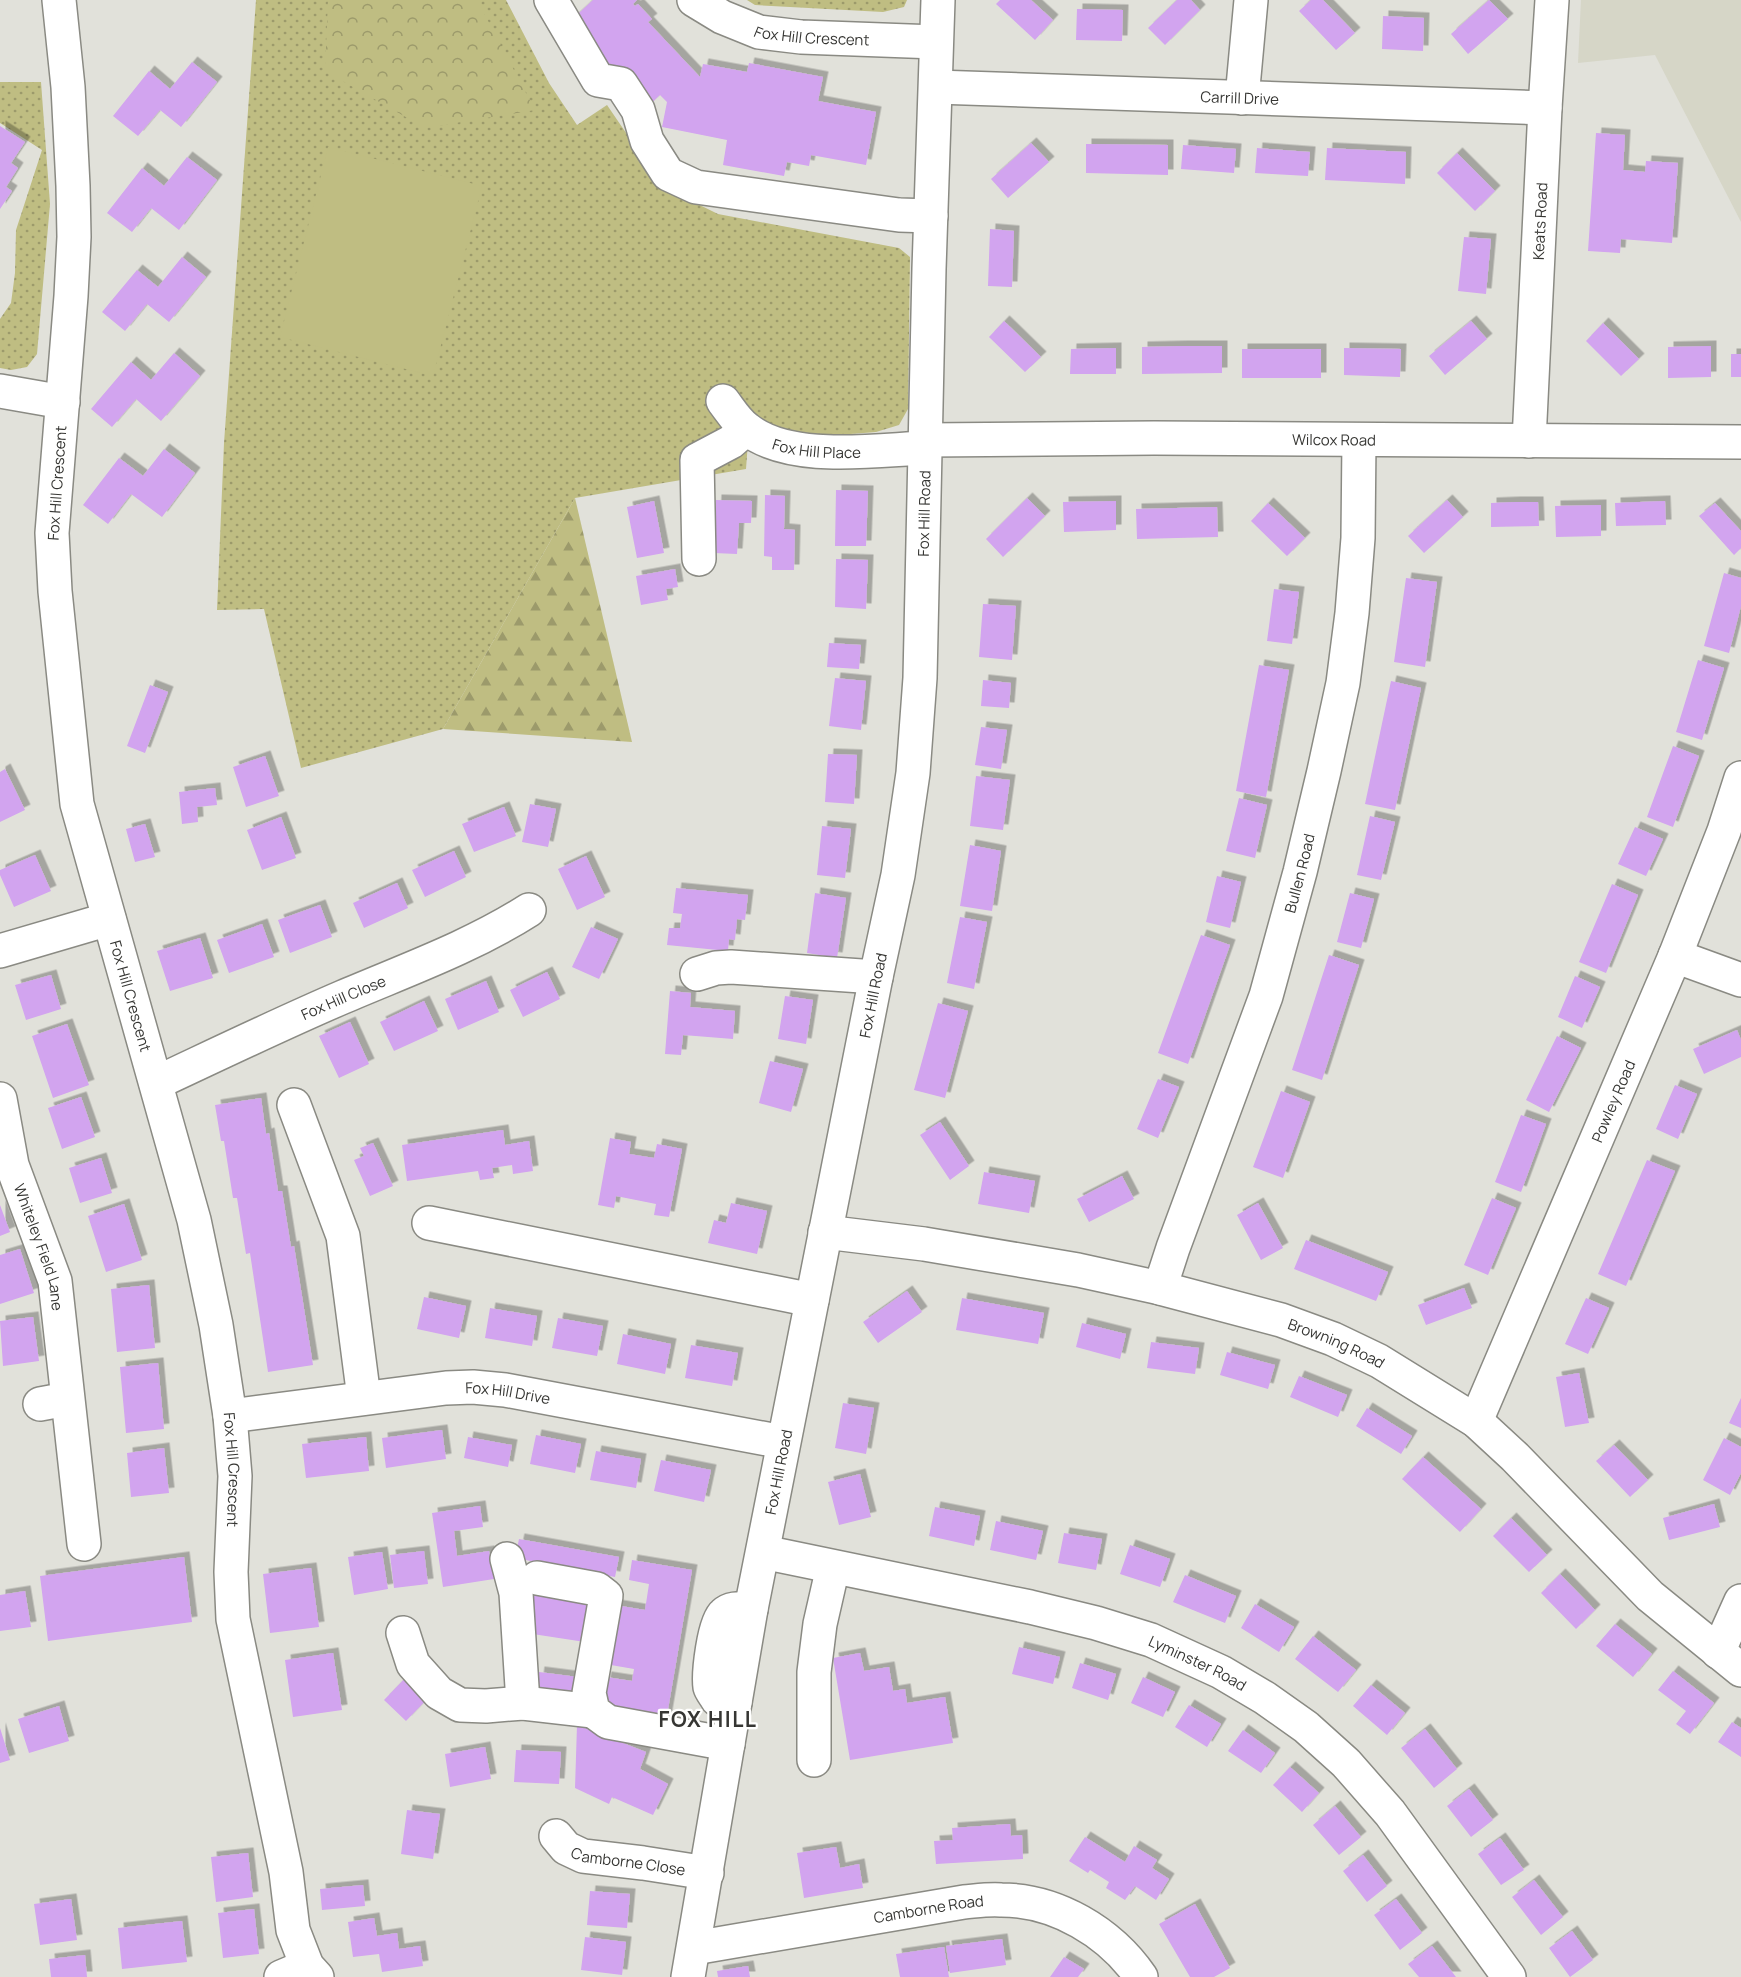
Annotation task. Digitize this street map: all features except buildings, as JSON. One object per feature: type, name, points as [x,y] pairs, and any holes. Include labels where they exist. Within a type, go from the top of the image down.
[{"type":"street","name":"Fox Hill Crescent","points":[[59,0],[68,87],[74,196],[71,296],[52,533],[55,591],[77,804],[194,1220],[216,1325],[230,1416],[235,1476],[231,1572],[233,1619],[286,1872],[293,1930],[302,1973]]},
{"type":"street","points":[[551,0],[598,80],[621,84],[638,111],[647,141],[668,174],[696,187],[899,215],[931,216]]},
{"type":"street","name":"Fox Hill Crescent","points":[[694,0],[722,17],[759,32],[801,37],[936,42]]},
{"type":"street","name":"Fox Hill Road","points":[[691,1962],[751,1609],[897,875],[912,773],[920,678],[938,0]]},
{"type":"street","points":[[1242,98],[1251,0]]},
{"type":"street","name":"Keats Road","points":[[1529,441],[1552,0]]},
{"type":"street","name":"Carrill Drive","points":[[936,87],[1545,108]]},
{"type":"street","points":[[0,391],[63,402]]},
{"type":"street","name":"Fox Hill Place","points":[[723,401],[746,429],[768,441],[792,448],[836,451],[926,444]]},
{"type":"street","points":[[699,559],[697,460],[731,442],[746,429]]},
{"type":"street","name":"Wilcox Road","points":[[926,444],[1165,438],[1741,442]]},
{"type":"street","name":"Bullen Road","points":[[1160,1288],[1266,996],[1300,872],[1344,671],[1352,613],[1358,538],[1359,440]]},
{"type":"street","name":"Powley Road","points":[[1476,1421],[1675,956],[1724,831],[1741,778]]},
{"type":"street","name":"Fox Hill Close","points":[[156,1083],[298,1016],[435,959],[508,924],[529,910]]},
{"type":"street","points":[[0,951],[109,919]]},
{"type":"street","points":[[1675,956],[1741,980]]},
{"type":"street","points":[[697,974],[731,967],[876,977]]},
{"type":"street","name":"Whiteley Field Lane","points":[[0,1099],[12,1166],[56,1281],[53,1402],[77,1484],[84,1544]]},
{"type":"street","points":[[294,1105],[343,1236],[364,1398]]},
{"type":"street","points":[[429,1223],[812,1300]]},
{"type":"street","name":"Browning Road","points":[[825,1232],[935,1245],[1078,1270],[1160,1288],[1281,1320],[1333,1339],[1379,1361],[1476,1421],[1515,1457],[1650,1596],[1730,1661]]},
{"type":"street","name":"Fox Hill Drive","points":[[230,1416],[446,1388],[472,1387],[505,1390],[783,1442]]},
{"type":"street","name":"Lyminster Road","points":[[763,1552],[1030,1607],[1096,1623],[1151,1640],[1221,1672],[1265,1698],[1306,1727],[1346,1764],[1390,1813],[1509,1977]]},
{"type":"street","points":[[507,1559],[516,1593],[523,1703]]},
{"type":"street","points":[[814,1760],[814,1672],[820,1624],[833,1567]]},
{"type":"street","points":[[537,1578],[597,1589],[606,1596],[589,1693],[593,1711]]},
{"type":"street","points":[[1730,1661],[1741,1601]]},
{"type":"street","points":[[404,1633],[413,1664],[439,1693],[460,1705],[486,1706],[523,1703],[593,1711],[608,1722],[728,1744]]},
{"type":"street","name":"Camborne Close","points":[[556,1836],[566,1848],[583,1856],[707,1873]]},
{"type":"street","name":"Camborne Road","points":[[691,1962],[964,1902],[1002,1899],[1033,1904],[1069,1915],[1104,1936],[1132,1964],[1141,1977]]},
{"type":"shaded area","points":[[1581,0],[1741,0],[1741,222],[1655,55],[1578,63]]},
{"type":"green space","points":[[256,0],[506,0],[549,83],[577,125],[607,105],[663,187],[718,214],[899,248],[910,257],[908,409],[899,425],[876,432],[748,442],[746,469],[575,498],[443,729],[301,768],[264,609],[217,610],[224,443]]},
{"type":"green space","points":[[328,0],[477,0],[535,110],[425,128],[325,71]]},
{"type":"green space","points":[[747,0],[907,0],[904,7],[883,12],[755,5]]},
{"type":"green space","points":[[0,82],[41,82],[50,204],[37,354],[27,367],[11,370],[0,368],[0,319],[11,303],[15,273],[16,230],[42,150],[0,123]]},
{"type":"green space","points":[[328,147],[482,186],[433,376],[280,337]]},
{"type":"green space","points":[[575,498],[632,742],[443,729]]},
{"type":"district","name":"FOX HILL","points":[[708,1719]]}]
